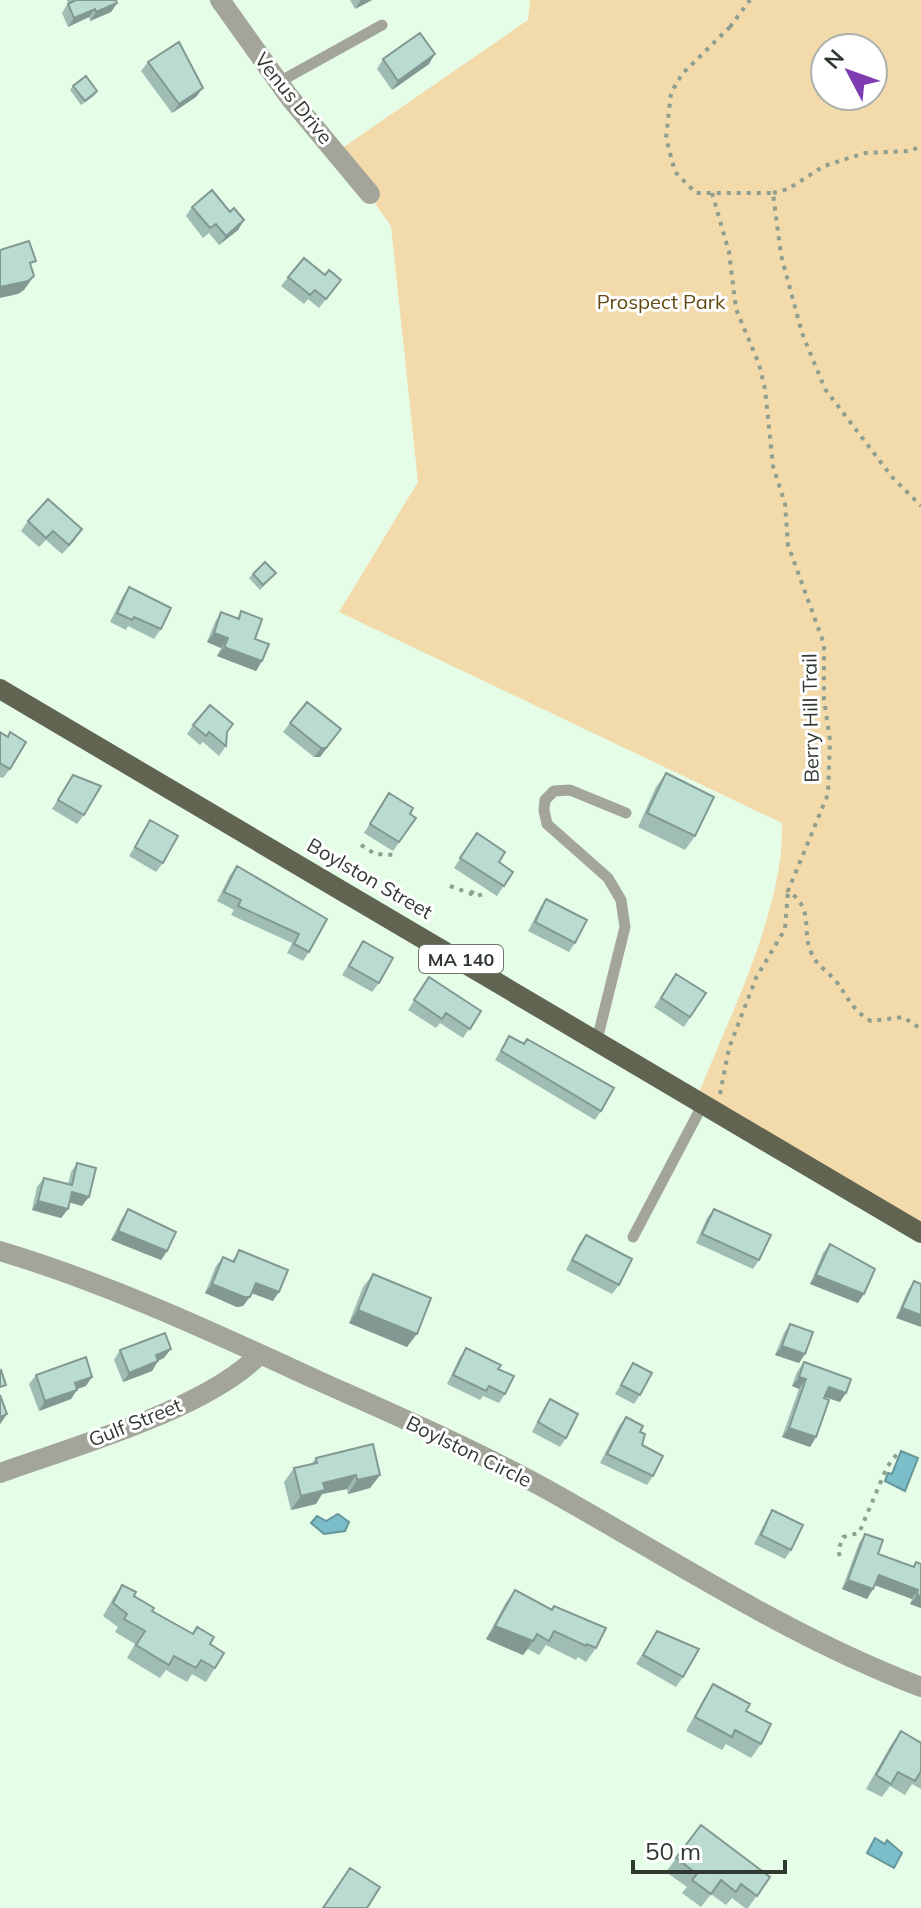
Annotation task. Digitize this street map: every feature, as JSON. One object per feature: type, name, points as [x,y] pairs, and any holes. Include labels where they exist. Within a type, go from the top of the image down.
[{"type":"main road","name":"Boylston Street","points":[[0,689],[921,1233]]},
{"type":"street","name":"Venus Drive","points":[[220,0],[279,82],[370,194]]},
{"type":"street","name":"Boylston Circle","points":[[0,1251],[122,1293],[545,1488],[707,1583],[878,1671],[921,1687]]},
{"type":"street","name":"Gulf Street","points":[[0,1473],[126,1428],[220,1387],[242,1372],[260,1354]]},
{"type":"lane","points":[[279,82],[382,25]]},
{"type":"lane","points":[[597,1040],[625,927],[621,900],[608,878],[547,824],[545,800],[554,791],[570,790],[626,813]]},
{"type":"lane","points":[[633,1237],[709,1108]]},
{"type":"path","points":[[750,0],[715,44],[682,74],[671,93],[666,138],[675,172],[696,193],[773,193],[788,189],[824,166],[865,153],[920,148]]},
{"type":"path","name":"Berry Hill Trail","points":[[709,1108],[756,978],[785,929],[788,891],[828,794],[830,740],[824,699],[824,644],[788,545],[785,504],[773,466],[765,389],[759,364],[736,309],[729,252],[712,193]]},
{"type":"path","points":[[773,193],[781,255],[802,333],[825,389],[892,477],[921,506]]},
{"type":"path","points":[[361,845],[375,854],[396,855]]},
{"type":"path","points":[[450,886],[471,894],[483,896],[486,893]]},
{"type":"path","points":[[471,894],[476,886]]},
{"type":"path","points":[[788,891],[801,901],[810,933],[810,951],[819,967],[840,987],[849,1005],[871,1021],[903,1017],[921,1029]]},
{"type":"path","points":[[840,1556],[838,1551],[843,1537],[859,1533],[887,1467],[897,1454]]},
{"type":"green space","name":"Prospect Park","points":[[530,0],[921,0],[921,1233],[696,1100],[765,927],[780,856],[782,823],[339,612],[418,482],[391,226],[338,151],[528,20]]},
{"type":"water","points":[[901,1451],[918,1458],[905,1491],[885,1481],[888,1473],[892,1474]]},
{"type":"water","points":[[338,1514],[349,1522],[345,1531],[324,1534],[311,1523],[317,1516],[326,1521]]},
{"type":"water","points":[[875,1838],[885,1844],[887,1840],[902,1853],[894,1868],[867,1853]]},
{"type":"building","points":[[76,0],[116,0],[117,3],[74,18],[68,4]]},
{"type":"building","points":[[420,33],[435,54],[398,81],[383,59]]},
{"type":"building","points":[[179,42],[203,88],[179,104],[148,62]]},
{"type":"building","points":[[86,76],[97,91],[85,101],[73,86]]},
{"type":"building","points":[[212,190],[230,212],[234,208],[244,220],[226,236],[216,224],[210,228],[192,207]]},
{"type":"building","points":[[29,241],[36,261],[30,263],[34,276],[28,281],[0,287],[0,250]]},
{"type":"building","points":[[304,258],[325,275],[329,270],[341,280],[326,299],[315,290],[310,295],[288,277]]},
{"type":"building","points":[[48,499],[82,529],[69,545],[53,531],[46,538],[28,521]]},
{"type":"building","points":[[265,562],[276,573],[263,585],[253,574]]},
{"type":"building","points":[[129,587],[171,608],[161,629],[117,613]]},
{"type":"building","points":[[241,611],[262,619],[255,639],[269,644],[262,661],[224,647],[228,638],[214,633],[221,612],[239,619]]},
{"type":"building","points":[[307,702],[341,729],[326,748],[321,748],[290,723]]},
{"type":"building","points":[[210,705],[233,724],[227,732],[226,746],[209,732],[206,736],[193,725]]},
{"type":"building","points":[[0,732],[8,737],[10,732],[26,742],[10,769],[0,763]]},
{"type":"building","points":[[666,773],[714,797],[695,836],[647,813]]},
{"type":"building","points":[[73,775],[101,786],[84,815],[58,800]]},
{"type":"building","points":[[389,793],[413,808],[410,814],[416,818],[399,842],[370,824]]},
{"type":"building","points":[[150,820],[178,836],[163,863],[135,847]]},
{"type":"building","points":[[477,833],[505,852],[499,862],[513,872],[504,886],[460,858]]},
{"type":"building","points":[[237,866],[327,919],[309,952],[294,944],[299,934],[238,906],[241,900],[224,892]]},
{"type":"building","points":[[546,899],[587,920],[575,943],[535,922]]},
{"type":"building","points":[[363,941],[393,958],[379,983],[349,966]]},
{"type":"building","points":[[676,974],[706,993],[690,1017],[661,998]]},
{"type":"building","points":[[429,977],[481,1011],[470,1029],[446,1013],[442,1019],[414,1000]]},
{"type":"building","points":[[509,1036],[524,1044],[527,1039],[614,1088],[601,1111],[501,1051]]},
{"type":"building","points":[[77,1163],[96,1168],[89,1197],[72,1192],[68,1209],[38,1201],[44,1178],[72,1185]]},
{"type":"building","points":[[128,1209],[176,1232],[167,1251],[118,1231]]},
{"type":"building","points":[[714,1209],[771,1235],[759,1260],[702,1234]]},
{"type":"building","points":[[586,1235],[632,1259],[619,1285],[572,1260]]},
{"type":"building","points":[[830,1244],[875,1269],[864,1294],[816,1275]]},
{"type":"building","points":[[239,1250],[288,1270],[279,1292],[256,1283],[250,1297],[244,1297],[212,1284],[223,1257],[234,1262]]},
{"type":"building","points":[[373,1274],[431,1298],[417,1334],[358,1310]]},
{"type":"building","points":[[914,1281],[921,1284],[921,1315],[902,1308]]},
{"type":"building","points":[[790,1324],[813,1332],[805,1354],[782,1346]]},
{"type":"building","points":[[165,1333],[171,1349],[156,1355],[158,1361],[129,1373],[120,1350]]},
{"type":"building","points":[[466,1348],[501,1365],[498,1369],[514,1376],[505,1394],[489,1386],[486,1391],[453,1375]]},
{"type":"building","points":[[86,1357],[92,1377],[75,1383],[77,1390],[45,1401],[36,1375]]},
{"type":"building","points":[[804,1362],[851,1379],[846,1393],[829,1387],[824,1398],[829,1400],[816,1437],[789,1428],[806,1379],[799,1377]]},
{"type":"building","points":[[633,1363],[652,1373],[640,1395],[621,1385]]},
{"type":"building","points":[[0,1371],[6,1385],[0,1387]]},
{"type":"building","points":[[0,1395],[7,1414],[0,1417]]},
{"type":"building","points":[[550,1399],[578,1414],[566,1438],[538,1422]]},
{"type":"building","points":[[626,1417],[643,1426],[640,1432],[645,1434],[642,1445],[663,1456],[653,1476],[607,1454]]},
{"type":"building","points":[[373,1444],[380,1475],[357,1480],[356,1475],[323,1483],[325,1490],[301,1496],[294,1468],[317,1463],[316,1458]]},
{"type":"building","points":[[772,1510],[803,1525],[791,1550],[761,1535]]},
{"type":"building","points":[[865,1534],[883,1540],[878,1554],[914,1567],[916,1562],[921,1564],[921,1596],[917,1595],[918,1590],[879,1575],[873,1589],[848,1580]]},
{"type":"building","points":[[122,1585],[136,1592],[134,1596],[154,1608],[152,1611],[193,1634],[197,1627],[214,1637],[210,1644],[224,1653],[215,1668],[201,1660],[196,1668],[174,1656],[169,1665],[136,1645],[145,1631],[124,1619],[127,1614],[113,1603]]},
{"type":"building","points":[[515,1590],[552,1610],[554,1606],[606,1628],[596,1648],[554,1631],[549,1641],[537,1634],[533,1641],[495,1626]]},
{"type":"building","points":[[657,1631],[699,1649],[683,1677],[643,1655]]},
{"type":"building","points":[[713,1684],[750,1704],[746,1711],[771,1724],[761,1744],[735,1730],[732,1737],[695,1717]]},
{"type":"building","points":[[901,1731],[921,1743],[921,1771],[915,1781],[898,1772],[891,1784],[876,1775]]},
{"type":"building","points":[[701,1825],[770,1877],[757,1896],[741,1884],[736,1892],[721,1880],[711,1894],[692,1880],[697,1874],[676,1858]]},
{"type":"building","points":[[350,1868],[380,1887],[367,1908],[323,1908]]}]
